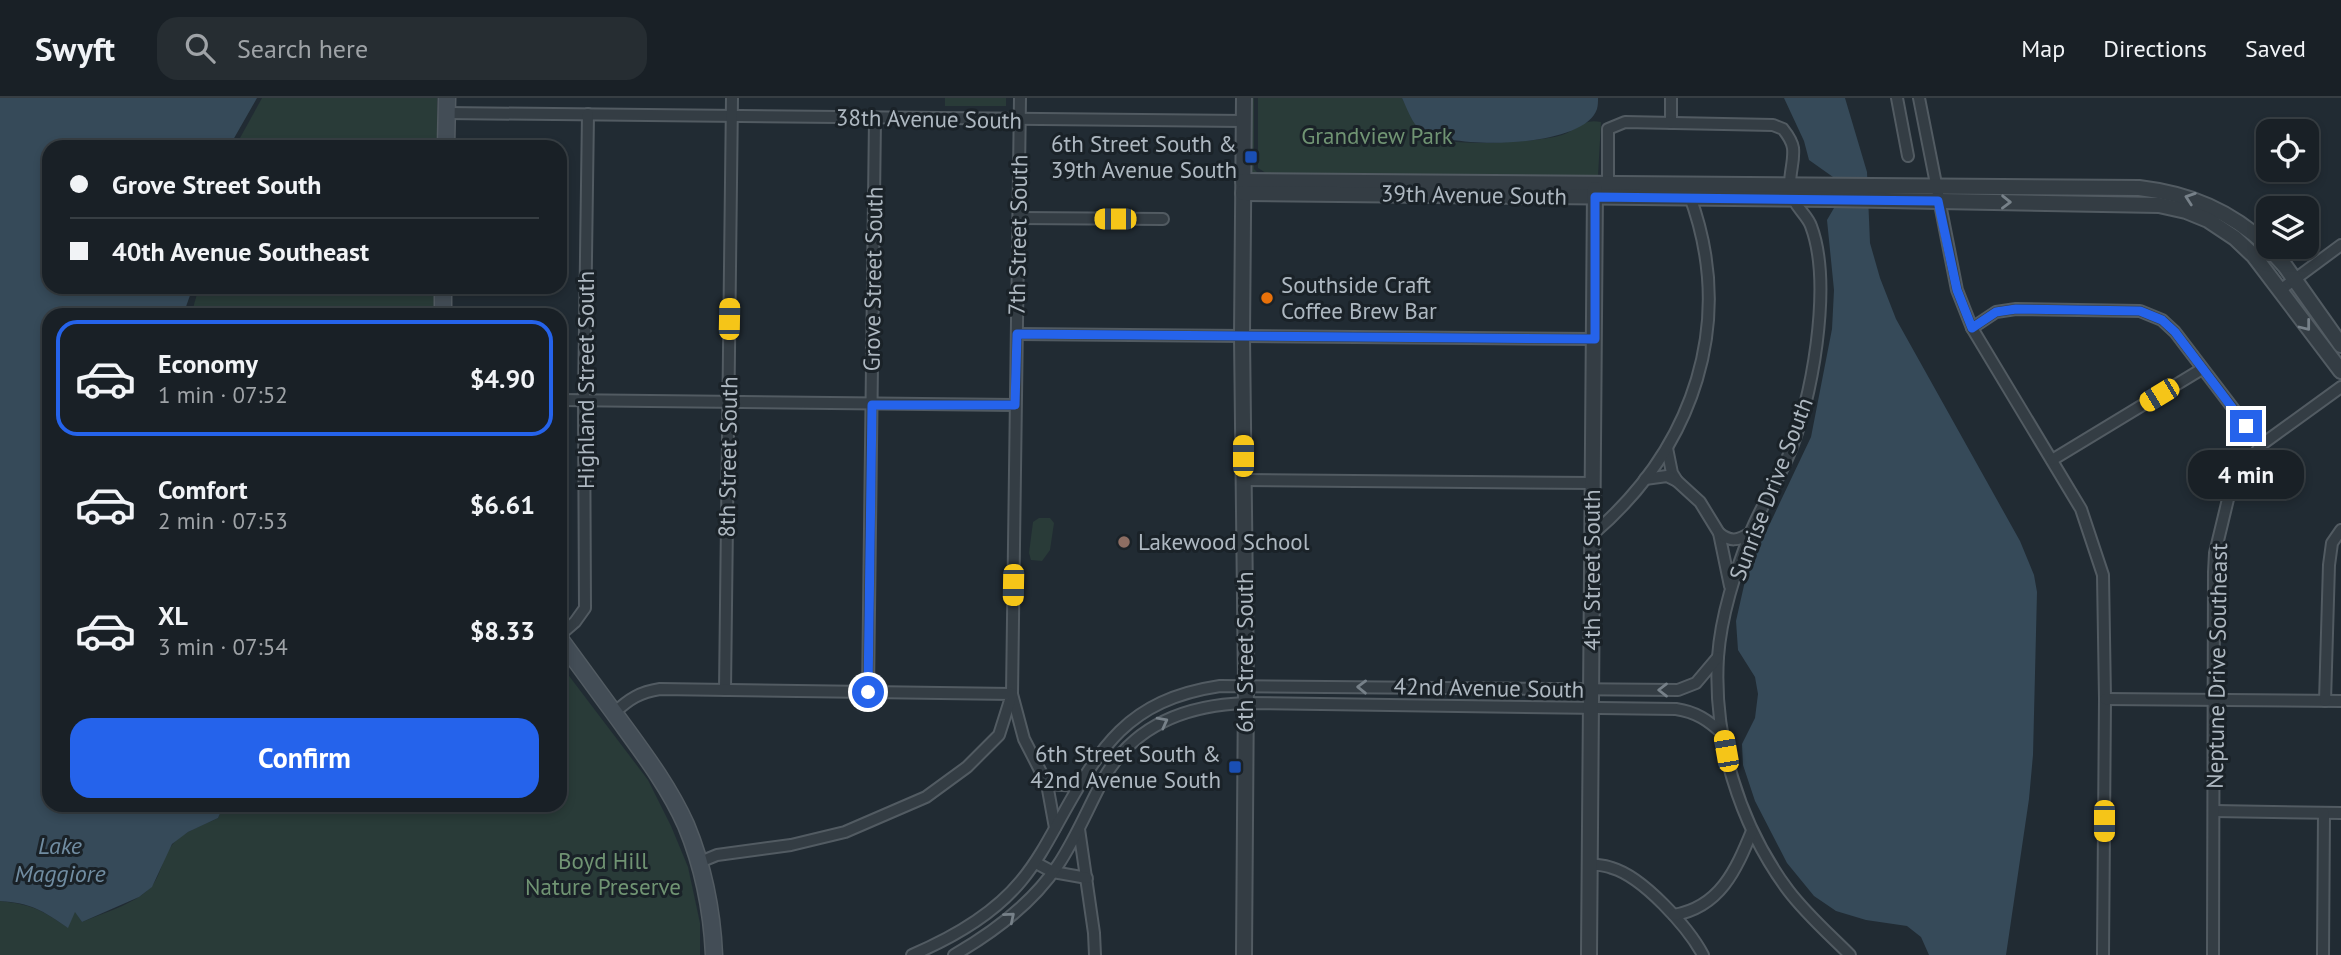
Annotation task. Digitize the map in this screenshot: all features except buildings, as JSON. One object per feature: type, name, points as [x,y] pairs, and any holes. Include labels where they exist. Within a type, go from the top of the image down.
[{"type":"main road","points":[[446,140],[447,105]]},
{"type":"main road","points":[[567,647],[669,791],[685,824],[700,862],[708,900],[713,955]]},
{"type":"street","name":"8th Street South","points":[[725,690],[732,98]]},
{"type":"street","name":"7th Street South","points":[[1020,98],[1012,694],[1024,739],[1047,785],[1055,828]]},
{"type":"street","name":"6th Street South","points":[[1244,98],[1244,955]]},
{"type":"street","points":[[1671,98],[1671,123],[1773,125],[1783,129],[1793,147],[1789,172],[1792,193]]},
{"type":"street","points":[[1898,98],[1908,156]]},
{"type":"street","points":[[1919,98],[1957,290],[1972,328],[2081,509],[2103,575],[2103,955]]},
{"type":"street","name":"38th Avenue South","points":[[447,105],[588,114],[732,117],[1244,121]]},
{"type":"street","name":"Highland Street South","points":[[567,630],[585,608],[584,400],[588,114]]},
{"type":"street","name":"Grove Street South","points":[[868,692],[875,118]]},
{"type":"street","name":"4th Street South","points":[[1589,955],[1592,483],[1599,189],[1608,129],[1625,122],[1671,123]]},
{"type":"street","name":"39th Avenue South","points":[[1243,187],[2054,195],[2139,188],[2169,191],[2211,215]]},
{"type":"street","points":[[1592,534],[1618,512],[1667,448],[1694,390],[1704,348],[1709,271],[1702,233],[1688,192]]},
{"type":"street","name":"Sunrise Drive South","points":[[1792,193],[1811,225],[1818,252],[1820,286],[1812,377],[1803,416],[1788,457],[1750,533],[1731,593],[1720,638],[1718,693],[1723,734],[1742,807],[1752,831],[1788,889],[1807,913],[1850,955]]},
{"type":"street","points":[[2211,215],[2244,226],[2256,236]]},
{"type":"street","points":[[2211,215],[2254,256],[2341,371]]},
{"type":"street","points":[[1019,218],[1163,219]]},
{"type":"street","points":[[2279,291],[2341,245]]},
{"type":"street","points":[[2278,259],[2341,345]]},
{"type":"street","points":[[1972,328],[1996,312],[2016,309],[2140,311],[2162,320],[2175,332],[2261,445]]},
{"type":"street","points":[[1017,334],[1595,339]]},
{"type":"street","points":[[2052,460],[2202,369]]},
{"type":"street","name":"Neptune Drive Southeast","points":[[2213,955],[2215,553],[2229,495],[2261,445],[2341,387]]},
{"type":"street","points":[[567,400],[1015,405]]},
{"type":"street","points":[[1667,448],[1672,473],[1700,502],[1718,533],[1731,593]]},
{"type":"street","points":[[1645,479],[1667,476],[1677,481]]},
{"type":"street","points":[[1244,480],[1592,483]]},
{"type":"street","points":[[2325,701],[2329,565],[2332,543],[2341,530]]},
{"type":"street","points":[[1718,533],[1727,539],[1740,540],[1750,533]]},
{"type":"street","name":"42nd Avenue South","points":[[912,955],[978,920],[1020,883],[1036,863],[1078,786],[1106,745],[1130,722],[1163,701],[1193,690],[1220,686],[1678,690],[1696,683],[1718,657]]},
{"type":"street","points":[[1332,687],[1332,705]]},
{"type":"street","points":[[614,713],[643,691],[660,689],[1012,694],[999,735],[967,768],[926,797],[845,832],[791,845],[717,855],[700,862]]},
{"type":"street","points":[[2105,699],[2341,701]]},
{"type":"street","name":"42nd Avenue South","points":[[954,955],[1012,916],[1040,888],[1079,830],[1103,779],[1135,741],[1178,714],[1202,707],[1246,703],[1658,708],[1693,712],[1708,720],[1723,734]]},
{"type":"street","points":[[1047,785],[1078,786]]},
{"type":"street","points":[[2214,811],[2341,813]]},
{"type":"street","points":[[2323,955],[2324,813]]},
{"type":"street","points":[[1079,830],[1095,955]]},
{"type":"street","points":[[1674,915],[1691,912],[1710,901],[1726,884],[1752,831]]},
{"type":"street","points":[[1036,863],[1053,872],[1087,877]]},
{"type":"street","points":[[1590,864],[1626,874],[1650,892],[1674,915],[1703,955]]},
{"type":"green space","points":[[262,98],[437,98],[437,140],[239,140]]},
{"type":"green space","points":[[945,98],[1006,98],[1006,106],[945,106]]},
{"type":"green space","points":[[1249,98],[1254,98],[1254,169],[1261,176],[1248,175]]},
{"type":"green space","name":"Grandview Park","points":[[1258,98],[1402,98],[1417,120],[1432,135],[1447,141],[1461,142],[1552,138],[1568,133],[1589,121],[1601,122],[1598,176],[1266,173],[1258,168]]},
{"type":"green space","points":[[197,294],[437,294],[435,308],[193,308]]},
{"type":"green space","points":[[1039,518],[1050,518],[1054,523],[1050,550],[1042,561],[1031,560],[1029,553],[1033,522]]},
{"type":"green space","name":"Boyd Hill Nature Preserve","points":[[567,673],[648,780],[671,826],[688,867],[700,923],[700,955],[0,955],[0,901],[36,909],[67,927],[75,911],[82,922],[118,908],[143,894],[157,878],[166,855],[176,840],[218,818],[221,812],[567,812]]},
{"type":"water","name":"Lake Maggiore","points":[[0,98],[257,98],[233,140],[42,140],[42,294],[190,294],[186,308],[42,308],[42,812],[221,812],[218,818],[188,832],[172,844],[152,887],[139,897],[82,922],[75,912],[68,928],[36,908],[0,901]]},
{"type":"water","points":[[1402,98],[1598,98],[1598,101],[1597,109],[1587,122],[1568,132],[1515,142],[1486,143],[1459,141],[1421,130],[1412,120]]},
{"type":"water","points":[[1784,98],[1845,98],[1867,172],[1870,243],[1896,319],[2020,541],[2034,575],[2037,592],[2033,755],[2006,955],[1929,955],[1921,937],[1907,926],[1866,920],[1836,911],[1814,896],[1787,863],[1755,801],[1743,765],[1742,744],[1755,718],[1758,694],[1755,677],[1738,650],[1736,621],[1747,572],[1811,437],[1832,329],[1834,290],[1827,220],[1834,208],[1833,177],[1809,160],[1804,141]]},
{"type":"place","name":"6th Street South & 39th Avenue South","points":[[1251,157]]},
{"type":"place","name":"Southside Craft Coffee Brew Bar","points":[[1267,298]]},
{"type":"place","name":"Lakewood School","points":[[1124,542]]},
{"type":"place","name":"6th Street South & 42nd Avenue South","points":[[1235,767]]},
{"type":"route","points":[[868,692],[872,405],[1015,405],[1017,334],[1595,339],[1595,197],[1938,201],[1957,290],[1972,328],[1996,312],[2016,309],[2140,311],[2162,320],[2175,332],[2246,426]]}]
